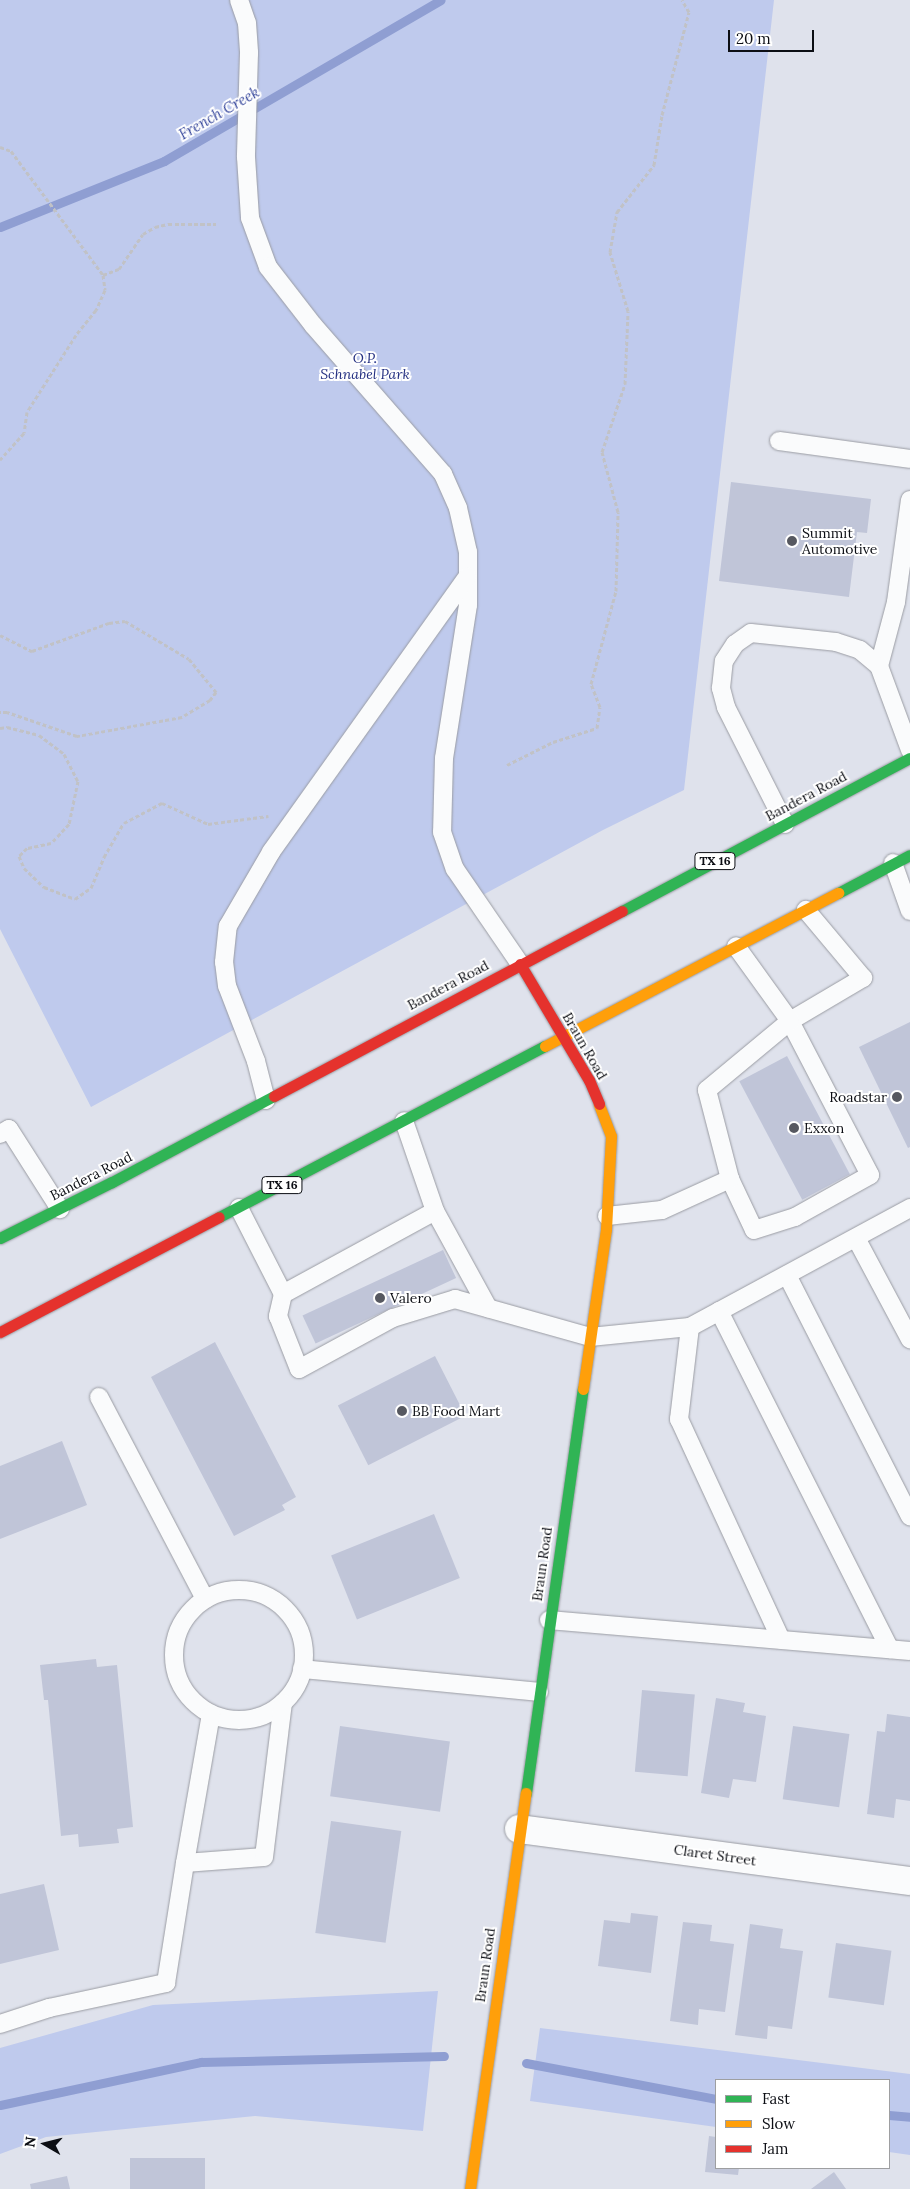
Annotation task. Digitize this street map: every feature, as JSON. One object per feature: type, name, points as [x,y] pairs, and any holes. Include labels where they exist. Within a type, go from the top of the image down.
[{"type":"main road","name":"Bandera Road","points":[[0,1238],[266,1100],[910,758]]},
{"type":"main road","name":"TX 16","points":[[0,1332],[910,855]]},
{"type":"main road","name":"Braun Road","points":[[470,2189],[519,1829],[607,1216],[611,1136],[589,1080],[520,964]]},
{"type":"street","name":"Claret Street","points":[[519,1829],[910,1881]]},
{"type":"lane","points":[[239,0],[247,22],[249,53],[246,157],[250,218],[268,267],[313,325],[442,474],[458,508],[468,552],[468,605],[444,758],[442,832],[455,869],[520,964]]},
{"type":"lane","points":[[778,441],[910,459]]},
{"type":"lane","points":[[879,666],[896,602],[910,500]]},
{"type":"lane","points":[[266,1100],[256,1061],[226,986],[224,962],[228,926],[271,852],[467,577]]},
{"type":"lane","points":[[785,824],[726,707],[721,688],[724,661],[735,644],[751,634],[836,642],[860,650],[879,666],[910,750]]},
{"type":"lane","points":[[893,863],[910,911]]},
{"type":"lane","points":[[736,946],[790,1021],[870,1175],[795,1216],[754,1230],[730,1179],[707,1090],[790,1021],[864,978],[806,910]]},
{"type":"lane","points":[[404,1121],[434,1211],[488,1308]]},
{"type":"lane","points":[[0,1134],[9,1129],[60,1208]]},
{"type":"lane","points":[[607,1216],[662,1210],[730,1179]]},
{"type":"lane","points":[[239,1208],[283,1294],[278,1316],[299,1368],[393,1318],[455,1299],[590,1337],[690,1327],[910,1208]]},
{"type":"lane","points":[[283,1294],[434,1211]]},
{"type":"lane","points":[[856,1238],[910,1339]]},
{"type":"lane","points":[[787,1275],[910,1516]]},
{"type":"lane","points":[[719,1311],[890,1649]]},
{"type":"lane","points":[[690,1327],[679,1419],[781,1640]]},
{"type":"lane","points":[[99,1397],[205,1599]]},
{"type":"lane","points":[[247,1590],[268,1596],[285,1609],[297,1627],[304,1648],[302,1669],[295,1688],[283,1703],[267,1714],[249,1720],[230,1720],[211,1714],[194,1703],[182,1688],[175,1668],[174,1655],[179,1629],[190,1612],[205,1599],[226,1591],[247,1590]]},
{"type":"lane","points":[[550,1620],[910,1651]]},
{"type":"lane","points":[[302,1669],[539,1692]]},
{"type":"lane","points":[[185,1863],[264,1857],[283,1703]]},
{"type":"lane","points":[[0,2024],[49,2008],[166,1983],[211,1714]]},
{"type":"path","points":[[507,764],[553,742],[597,728],[600,708],[591,684],[616,591],[618,512],[602,452],[625,384],[628,311],[610,252],[617,212],[654,165],[662,115],[689,12],[682,0]]},
{"type":"path","points":[[0,147],[11,151],[103,275],[104,290],[96,310],[76,335],[27,412],[24,433],[0,460]]},
{"type":"path","points":[[103,275],[119,269],[143,234],[155,227],[168,224],[216,224]]},
{"type":"path","points":[[0,635],[32,651],[108,623],[125,621],[189,658],[216,692],[210,700],[182,717],[77,736],[7,712],[0,712]]},
{"type":"path","points":[[0,728],[7,727],[39,735],[64,754],[78,781],[69,824],[51,843],[27,848],[19,856],[24,868],[44,887],[75,899],[92,888],[104,857],[124,823],[162,803],[208,824],[301,811]]},
{"type":"green space","name":"O.P. Schnabel Park","points":[[0,0],[774,0],[684,790],[603,830],[91,1107],[0,929]]},
{"type":"green space","points":[[438,1991],[423,2131],[255,2116],[46,2137],[0,2154],[0,2048],[153,2005]]},
{"type":"green space","points":[[540,2028],[910,2074],[910,2155],[890,2152],[890,2079],[715,2079],[715,2127],[530,2101]]},
{"type":"building","points":[[731,482],[871,499],[867,533],[857,532],[849,597],[719,581]]},
{"type":"building","name":"Roadstar","points":[[910,1022],[910,1147],[908,1148],[859,1047]]},
{"type":"building","name":"Exxon","points":[[787,1056],[850,1174],[802,1200],[739,1081]]},
{"type":"building","name":"Valero","points":[[443,1250],[456,1278],[316,1344],[303,1316]]},
{"type":"building","points":[[215,1342],[296,1497],[282,1505],[285,1510],[234,1536],[151,1377]]},
{"type":"building","name":"BB Food Mart","points":[[435,1356],[465,1416],[368,1465],[338,1405]]},
{"type":"building","points":[[62,1441],[87,1505],[0,1539],[0,1466]]},
{"type":"building","points":[[434,1514],[460,1578],[357,1620],[331,1556]]},
{"type":"building","points":[[96,1659],[97,1667],[117,1665],[133,1827],[117,1829],[119,1843],[79,1847],[78,1834],[61,1836],[48,1700],[44,1700],[40,1665]]},
{"type":"building","points":[[642,1690],[695,1695],[688,1776],[635,1772]]},
{"type":"building","points":[[716,1698],[745,1703],[743,1712],[766,1716],[756,1782],[733,1779],[729,1798],[701,1793]]},
{"type":"building","points":[[887,1714],[910,1717],[910,1801],[896,1799],[894,1818],[867,1814],[877,1731],[885,1732]]},
{"type":"building","points":[[340,1726],[450,1741],[440,1812],[330,1796]]},
{"type":"building","points":[[793,1726],[849,1734],[839,1807],[783,1799]]},
{"type":"building","points":[[331,1821],[401,1831],[386,1943],[315,1933]]},
{"type":"building","points":[[44,1884],[59,1950],[0,1964],[0,1894]]},
{"type":"building","points":[[631,1913],[658,1916],[651,1973],[598,1966],[604,1920],[630,1923]]},
{"type":"building","points":[[683,1922],[712,1925],[710,1941],[734,1944],[725,2012],[699,2009],[698,2025],[670,2021]]},
{"type":"building","points":[[750,1924],[783,1929],[780,1948],[803,1951],[792,2029],[768,2026],[767,2039],[735,2035]]},
{"type":"building","points":[[836,1943],[891,1951],[884,2005],[828,1997]]},
{"type":"building","points":[[709,2136],[715,2137],[715,2169],[739,2169],[738,2175],[705,2172]]},
{"type":"building","points":[[130,2158],[205,2158],[205,2189],[130,2189]]},
{"type":"building","points":[[834,2172],[846,2189],[811,2189]]},
{"type":"building","points":[[67,2176],[70,2189],[31,2189],[30,2184]]},
{"type":"waterway","name":"French Creek","points":[[0,227],[164,161],[441,0]]},
{"type":"waterway","points":[[0,2105],[201,2062],[444,2056]]},
{"type":"waterway","points":[[526,2063],[715,2099]]},
{"type":"waterway","points":[[890,2115],[910,2117]]},
{"type":"traffic: fast","points":[[622,911],[910,758]]},
{"type":"traffic: fast","points":[[838,893],[910,855]]},
{"type":"traffic: fast","points":[[219,1217],[545,1046]]},
{"type":"traffic: fast","points":[[0,1238],[112,1182],[274,1096]]},
{"type":"traffic: fast","points":[[526,1793],[583,1389]]},
{"type":"traffic: slow","points":[[545,1046],[838,893]]},
{"type":"traffic: slow","points":[[583,1389],[606,1229],[611,1136],[599,1104]]},
{"type":"traffic: slow","points":[[470,2189],[526,1793]]},
{"type":"traffic: jam","points":[[274,1096],[622,911]]},
{"type":"traffic: jam","points":[[520,964],[589,1080],[599,1104]]},
{"type":"traffic: jam","points":[[0,1332],[219,1217]]},
{"type":"place","name":"Summit Automotive","points":[[792,541]]},
{"type":"place","name":"Roadstar","points":[[897,1097]]},
{"type":"place","name":"Exxon","points":[[794,1128]]},
{"type":"place","name":"Valero","points":[[380,1298]]},
{"type":"place","name":"BB Food Mart","points":[[402,1411]]}]
